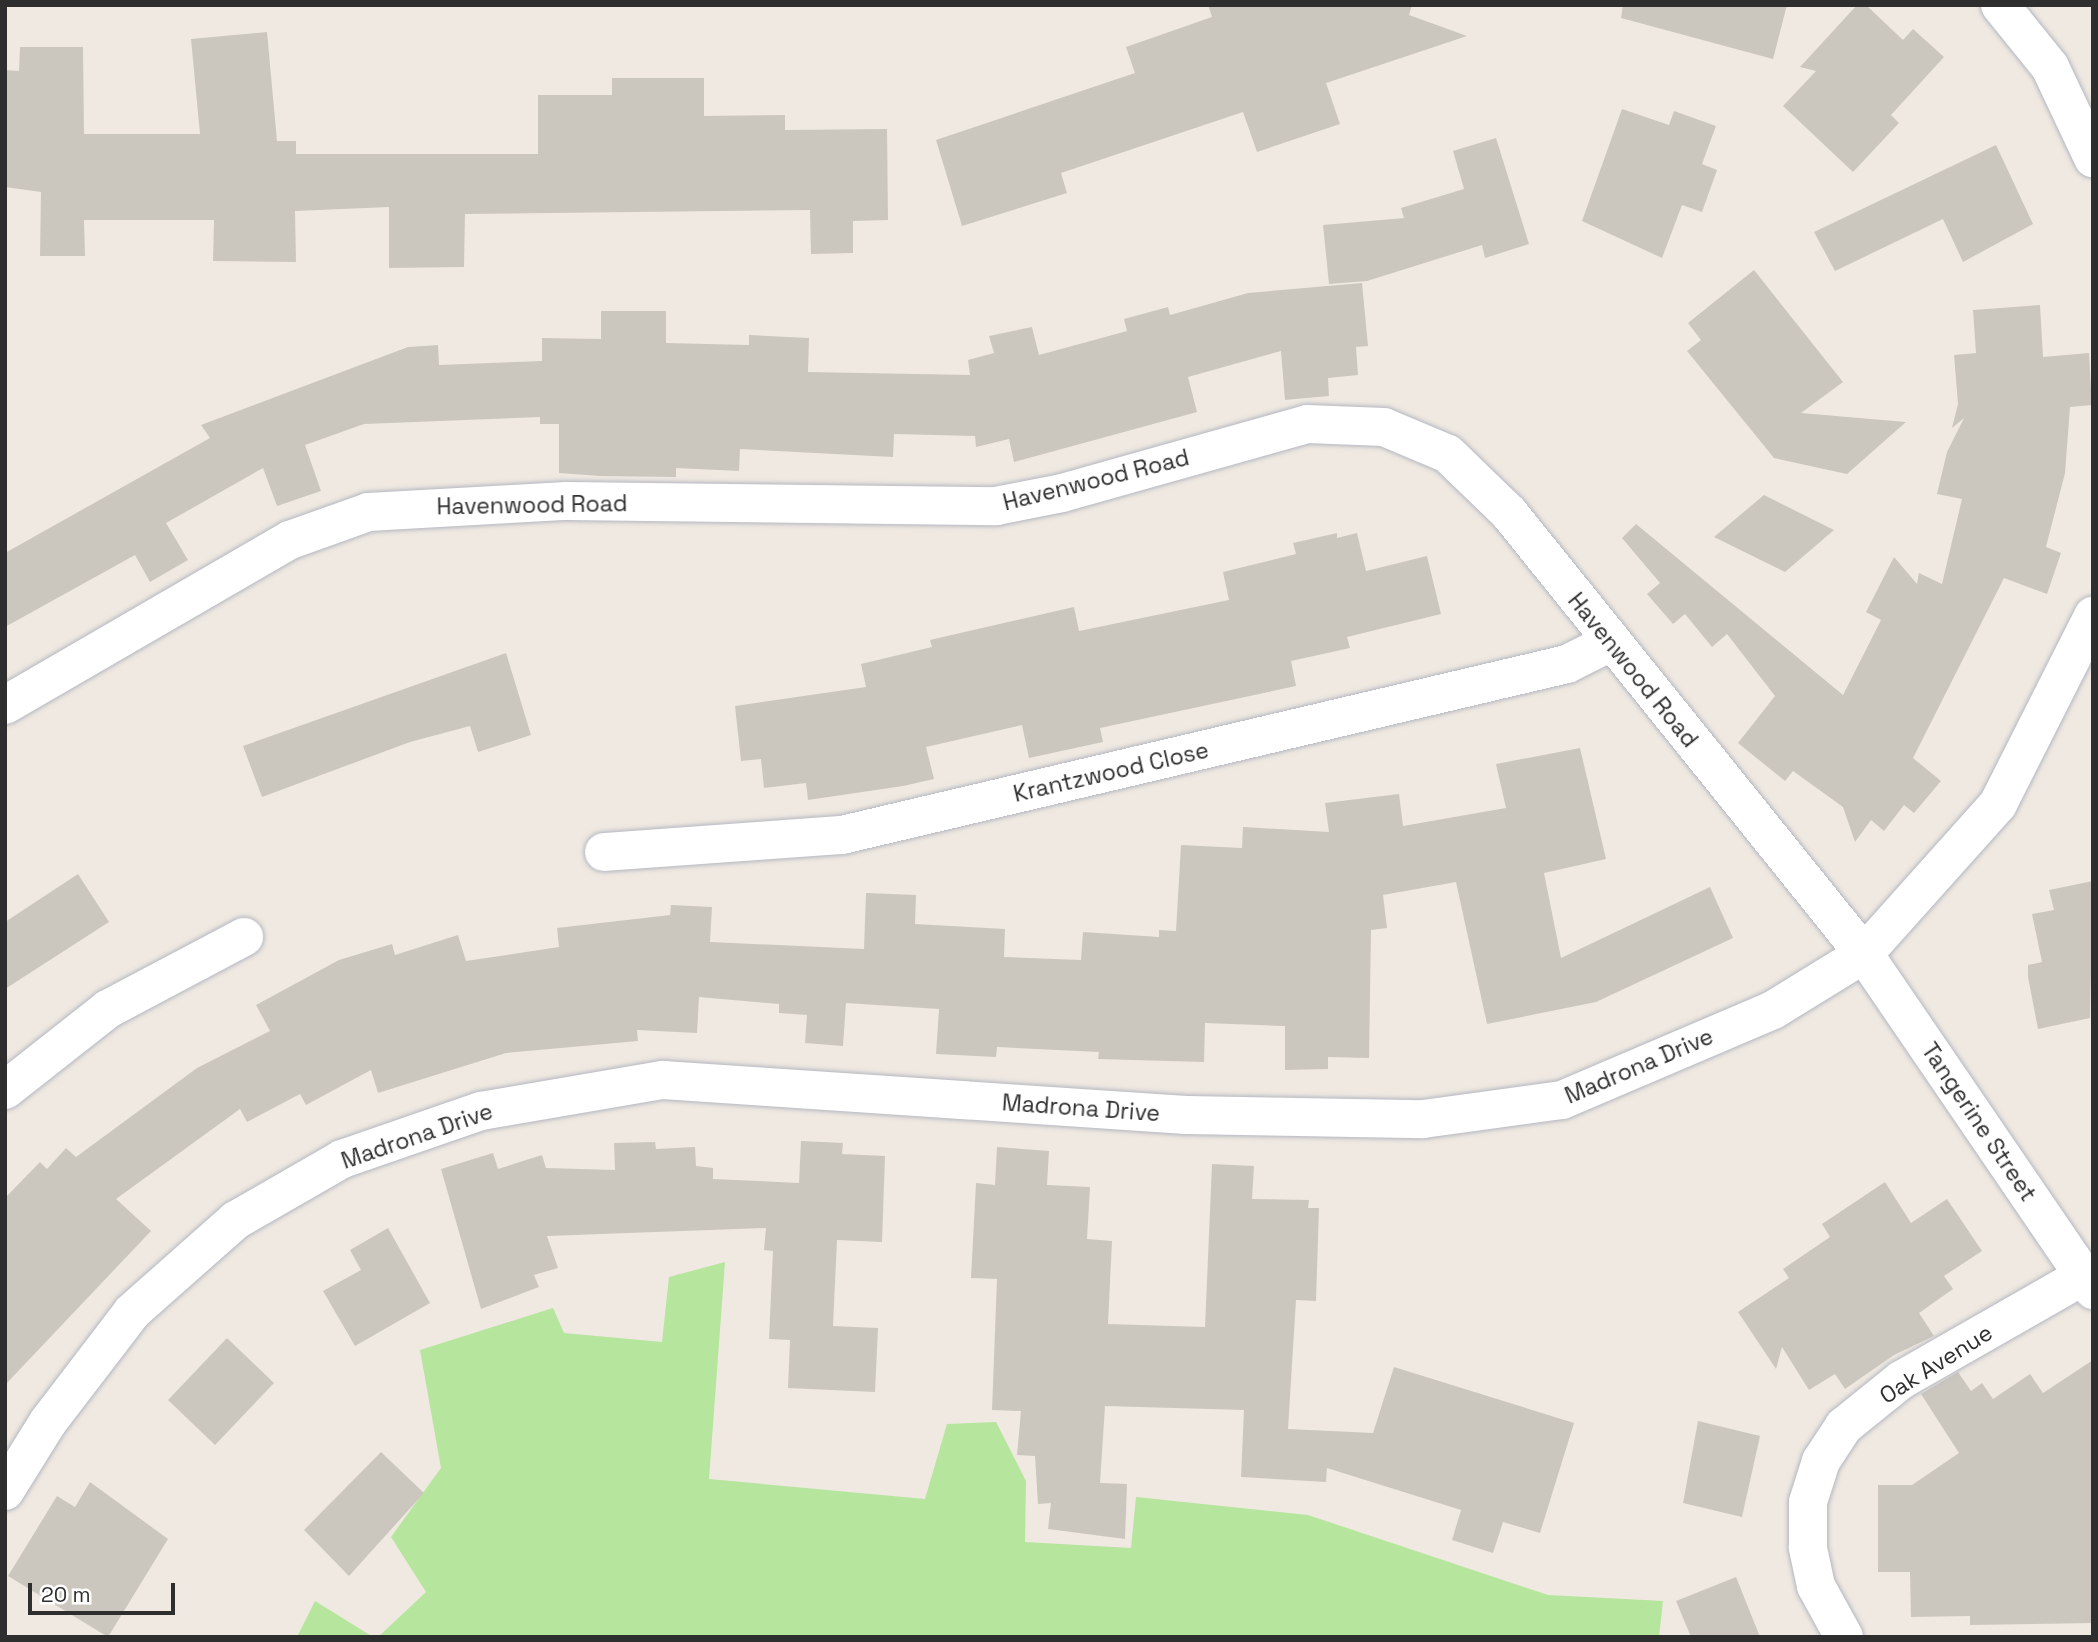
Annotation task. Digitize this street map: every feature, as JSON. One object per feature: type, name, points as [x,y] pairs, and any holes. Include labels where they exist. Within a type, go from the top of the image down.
[{"type":"street","points":[[2000,5],[2050,67],[2093,158]]},
{"type":"street","name":"Havenwood Road","points":[[5,705],[290,540],[368,512],[567,501],[996,506],[1062,493],[1307,424],[1351,422],[1384,427],[1448,454],[1509,513],[1609,643],[1864,954]]},
{"type":"street","name":"Madrona Drive","points":[[5,1491],[48,1422],[132,1312],[236,1220],[342,1160],[481,1111],[663,1080],[1186,1115],[1423,1119],[1562,1100],[1773,1010],[1864,954],[1998,804],[2093,616]]},
{"type":"street","name":"Krantzwood Close","points":[[604,852],[842,835],[1567,664],[1609,643]]},
{"type":"street","points":[[5,1090],[108,1009],[244,937]]},
{"type":"street","name":"Tangerine Street","points":[[1864,954],[2088,1283]]},
{"type":"street","name":"Oak Avenue","points":[[1844,1637],[1816,1586],[1808,1536],[1808,1502],[1821,1461],[1844,1426],[1901,1380],[2088,1283]]},
{"type":"green space","points":[[725,1262],[709,1479],[925,1499],[947,1424],[996,1422],[1026,1481],[1025,1542],[1131,1548],[1136,1497],[1308,1515],[1548,1595],[1663,1601],[1659,1637],[378,1637],[426,1592],[391,1537],[441,1468],[420,1350],[553,1308],[564,1333],[662,1342],[669,1277]]},
{"type":"green space","points":[[315,1601],[373,1637],[297,1637]]},
{"type":"building","points":[[1208,5],[1412,5],[1409,15],[1467,36],[1326,83],[1340,124],[1257,152],[1243,112],[1061,173],[1067,193],[962,226],[936,140],[1135,73],[1126,47],[1212,17]]},
{"type":"building","points":[[1623,5],[1787,5],[1773,59],[1621,18]]},
{"type":"building","points":[[1857,5],[1866,5],[1903,40],[1913,29],[1944,57],[1891,115],[1899,123],[1853,172],[1783,106],[1816,71],[1800,67]]},
{"type":"building","points":[[267,32],[277,141],[296,141],[296,154],[538,154],[538,95],[612,95],[612,78],[704,78],[704,116],[785,115],[785,130],[887,129],[888,220],[853,221],[853,253],[811,254],[810,210],[465,214],[464,267],[389,268],[389,207],[295,211],[296,262],[213,261],[214,220],[84,220],[85,256],[40,256],[41,192],[5,187],[5,70],[19,71],[20,47],[83,47],[84,134],[200,134],[191,39]]},
{"type":"building","points":[[1622,109],[1669,125],[1674,111],[1716,126],[1702,164],[1717,170],[1702,212],[1682,205],[1662,258],[1582,221]]},
{"type":"building","points":[[1496,138],[1529,244],[1485,258],[1482,245],[1367,281],[1329,284],[1323,225],[1404,218],[1401,208],[1464,189],[1453,151]]},
{"type":"building","points":[[1996,145],[2033,224],[1963,262],[1943,219],[1835,271],[1814,232]]},
{"type":"building","points":[[1754,270],[1843,382],[1801,413],[1906,422],[1847,474],[1774,458],[1687,351],[1701,340],[1688,323]]},
{"type":"building","points":[[1362,283],[1368,346],[1356,347],[1358,375],[1328,378],[1329,396],[1285,400],[1281,351],[1188,377],[1197,412],[1014,462],[1009,439],[976,447],[975,436],[894,434],[893,457],[740,449],[739,471],[676,468],[676,477],[600,476],[559,473],[559,424],[540,424],[540,417],[364,424],[305,445],[321,491],[277,506],[263,468],[166,523],[188,560],[150,582],[135,555],[5,627],[5,553],[210,438],[201,425],[408,347],[438,345],[439,365],[542,361],[542,338],[601,339],[601,311],[666,311],[666,343],[749,345],[749,335],[809,338],[808,372],[970,375],[968,360],[994,353],[989,336],[1032,327],[1039,355],[1127,331],[1124,319],[1168,307],[1170,315],[1248,293]]},
{"type":"building","points":[[2040,305],[2043,357],[2089,353],[2092,405],[2070,407],[2065,473],[2046,547],[2061,553],[2047,594],[2004,578],[1913,758],[1941,781],[1914,813],[1904,805],[1884,831],[1871,820],[1855,842],[1843,807],[1793,771],[1785,781],[1738,743],[1775,696],[1727,634],[1712,647],[1685,614],[1673,624],[1647,594],[1660,583],[1622,538],[1636,524],[1843,695],[1881,620],[1866,612],[1894,557],[1917,584],[1919,573],[1942,584],[1962,499],[1937,494],[1947,452],[1964,418],[1952,428],[1958,404],[1954,355],[1976,353],[1973,310]]},
{"type":"building","points":[[1764,495],[1834,530],[1785,572],[1714,537]]},
{"type":"building","points":[[1337,533],[1337,538],[1357,533],[1366,571],[1427,556],[1441,614],[1347,637],[1350,648],[1291,661],[1296,686],[1100,728],[1103,742],[1029,758],[1022,725],[926,747],[934,779],[903,786],[808,800],[806,783],[764,788],[761,759],[741,761],[735,706],[866,687],[861,664],[932,647],[930,640],[1074,607],[1079,631],[1229,600],[1223,572],[1296,554],[1293,543]]},
{"type":"building","points":[[506,653],[531,735],[478,752],[470,726],[410,742],[262,797],[243,746]]},
{"type":"building","points":[[1580,748],[1606,859],[1544,873],[1561,958],[1710,887],[1733,938],[1596,1002],[1487,1024],[1456,882],[1383,895],[1387,928],[1371,930],[1369,1058],[1328,1057],[1328,1069],[1285,1070],[1285,1026],[1205,1023],[1204,1062],[1098,1059],[1099,1052],[997,1047],[996,1057],[936,1054],[939,1009],[846,1003],[843,1046],[805,1043],[807,1015],[779,1013],[779,1004],[699,997],[697,1033],[637,1030],[638,1041],[506,1053],[378,1093],[371,1070],[306,1105],[300,1094],[247,1122],[240,1109],[116,1199],[151,1231],[5,1385],[5,1198],[40,1162],[47,1169],[66,1148],[76,1157],[197,1068],[270,1031],[256,1005],[339,960],[392,944],[395,955],[458,935],[466,961],[559,947],[557,928],[670,915],[671,905],[712,907],[710,942],[864,949],[866,893],[916,895],[915,924],[1005,929],[1004,957],[1081,960],[1083,932],[1159,937],[1159,930],[1176,931],[1181,845],[1242,848],[1243,827],[1329,832],[1325,803],[1399,794],[1403,826],[1506,808],[1496,764]]},
{"type":"building","points":[[78,874],[109,922],[5,989],[5,922]]},
{"type":"building","points":[[2093,881],[2090,1018],[2038,1029],[2028,965],[2042,962],[2032,914],[2054,910],[2049,890]]},
{"type":"building","points":[[801,1141],[843,1143],[842,1154],[885,1156],[882,1242],[837,1240],[833,1326],[878,1328],[875,1392],[788,1388],[790,1340],[769,1339],[773,1251],[764,1250],[766,1228],[547,1236],[558,1268],[534,1275],[539,1287],[481,1309],[441,1169],[493,1153],[498,1169],[542,1155],[546,1168],[615,1170],[614,1143],[655,1142],[656,1149],[695,1147],[696,1166],[713,1168],[713,1179],[799,1183]]},
{"type":"building","points":[[997,1147],[1049,1151],[1047,1185],[1090,1187],[1087,1239],[1112,1241],[1108,1324],[1205,1327],[1212,1164],[1254,1166],[1252,1199],[1309,1200],[1308,1208],[1319,1208],[1316,1301],[1296,1300],[1288,1429],[1373,1433],[1394,1367],[1574,1423],[1540,1533],[1503,1522],[1493,1553],[1452,1540],[1461,1510],[1327,1468],[1326,1482],[1241,1477],[1244,1410],[1105,1406],[1100,1483],[1127,1484],[1125,1539],[1048,1529],[1051,1503],[1038,1504],[1035,1456],[1017,1455],[1021,1411],[992,1410],[997,1279],[971,1278],[976,1183],[995,1185]]},
{"type":"building","points":[[1885,1182],[1911,1223],[1947,1199],[1982,1251],[1944,1276],[1953,1289],[1919,1313],[1934,1336],[1894,1355],[1845,1389],[1835,1374],[1809,1390],[1782,1347],[1776,1369],[1738,1312],[1789,1278],[1783,1269],[1830,1237],[1822,1224]]},
{"type":"building","points":[[388,1228],[430,1303],[355,1346],[323,1291],[361,1270],[350,1250]]},
{"type":"building","points":[[227,1338],[274,1383],[215,1445],[168,1400]]},
{"type":"building","points":[[2093,1360],[2093,1623],[1970,1625],[1970,1616],[1911,1617],[1910,1572],[1878,1572],[1878,1485],[1912,1485],[1959,1453],[1921,1394],[1958,1372],[1971,1391],[1982,1383],[1993,1399],[2030,1374],[2043,1393]]},
{"type":"building","points":[[1698,1421],[1760,1436],[1742,1517],[1683,1503]]},
{"type":"building","points":[[381,1452],[424,1493],[349,1576],[304,1530]]},
{"type":"building","points":[[90,1482],[168,1539],[108,1637],[8,1576],[57,1496],[75,1507]]},
{"type":"building","points":[[1736,1577],[1760,1637],[1691,1637],[1676,1601]]}]
